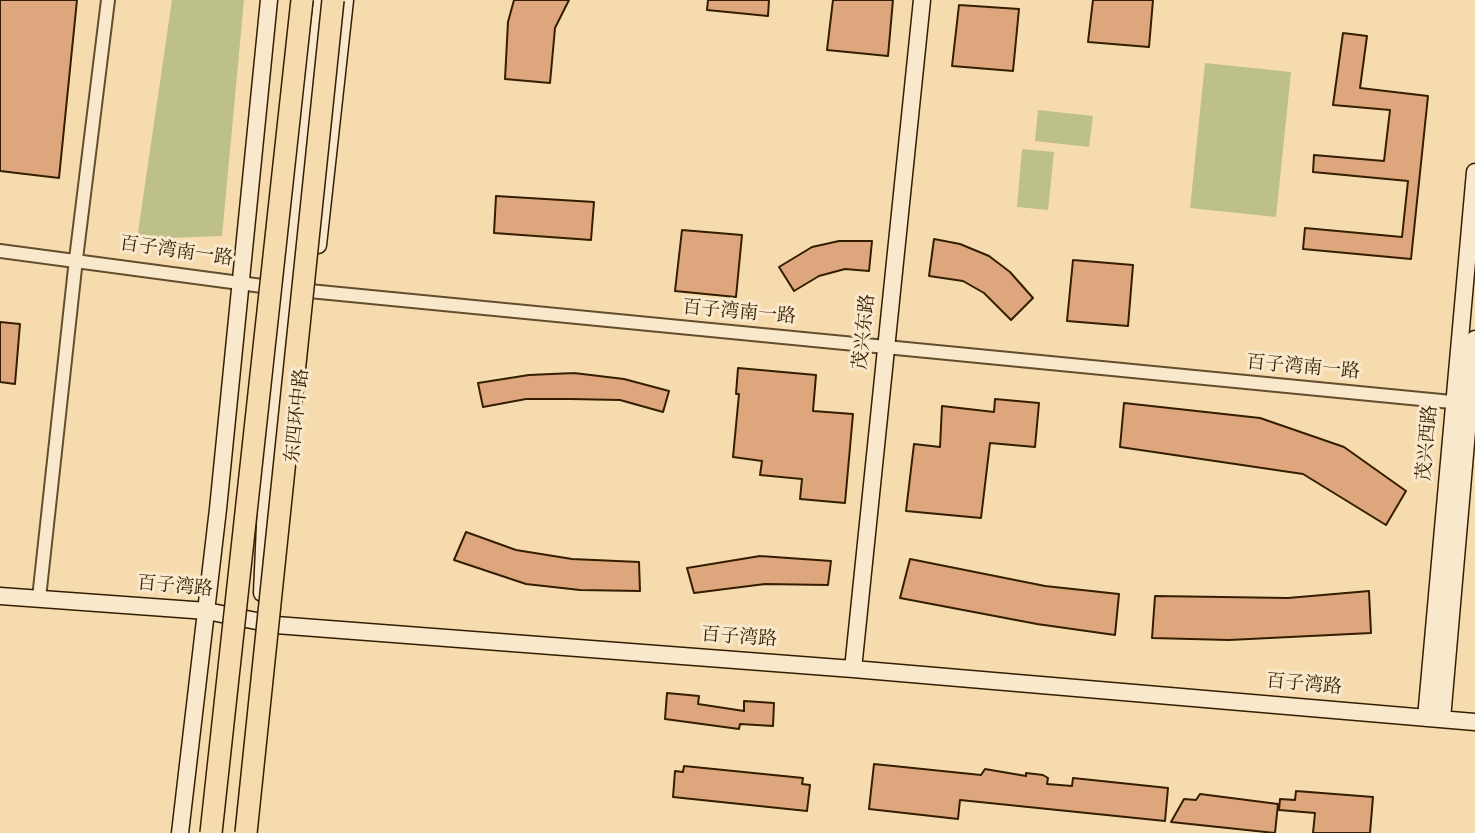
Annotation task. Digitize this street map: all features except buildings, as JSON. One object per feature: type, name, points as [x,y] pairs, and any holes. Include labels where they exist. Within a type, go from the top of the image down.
[{"type":"highway","points":[[211,833],[302,0]]},
{"type":"highway","name":"东四环中路","points":[[246,833],[333,0]]},
{"type":"main road","points":[[180,833],[207,611],[270,0]]},
{"type":"main road","points":[[211,833],[227,615],[293,0]]},
{"type":"main road","name":"东四环中路","points":[[253,833],[268,623],[268,457],[322,0]]},
{"type":"main road","name":"东四环中路","points":[[236,833],[313,292],[345,0]]},
{"type":"main road","name":"茂兴东路","points":[[853,669],[922,0]]},
{"type":"main road","name":"茂兴西路","points":[[1466,403],[1475,172]]},
{"type":"main road","name":"茂兴西路","points":[[1434,718],[1475,339]]},
{"type":"main road","name":"百子湾路","points":[[0,596],[207,611],[268,623],[1475,722]]},
{"type":"street","points":[[39,598],[76,259],[108,0]]},
{"type":"street","name":"百子湾南一路","points":[[0,251],[313,292],[1466,403]]},
{"type":"green space","points":[[172,0],[244,0],[222,236],[137,239]]},
{"type":"green space","points":[[1205,63],[1291,72],[1276,217],[1190,208]]},
{"type":"green space","points":[[1038,110],[1093,116],[1089,147],[1035,141]]},
{"type":"green space","points":[[1022,149],[1054,152],[1048,210],[1017,207]]}]
